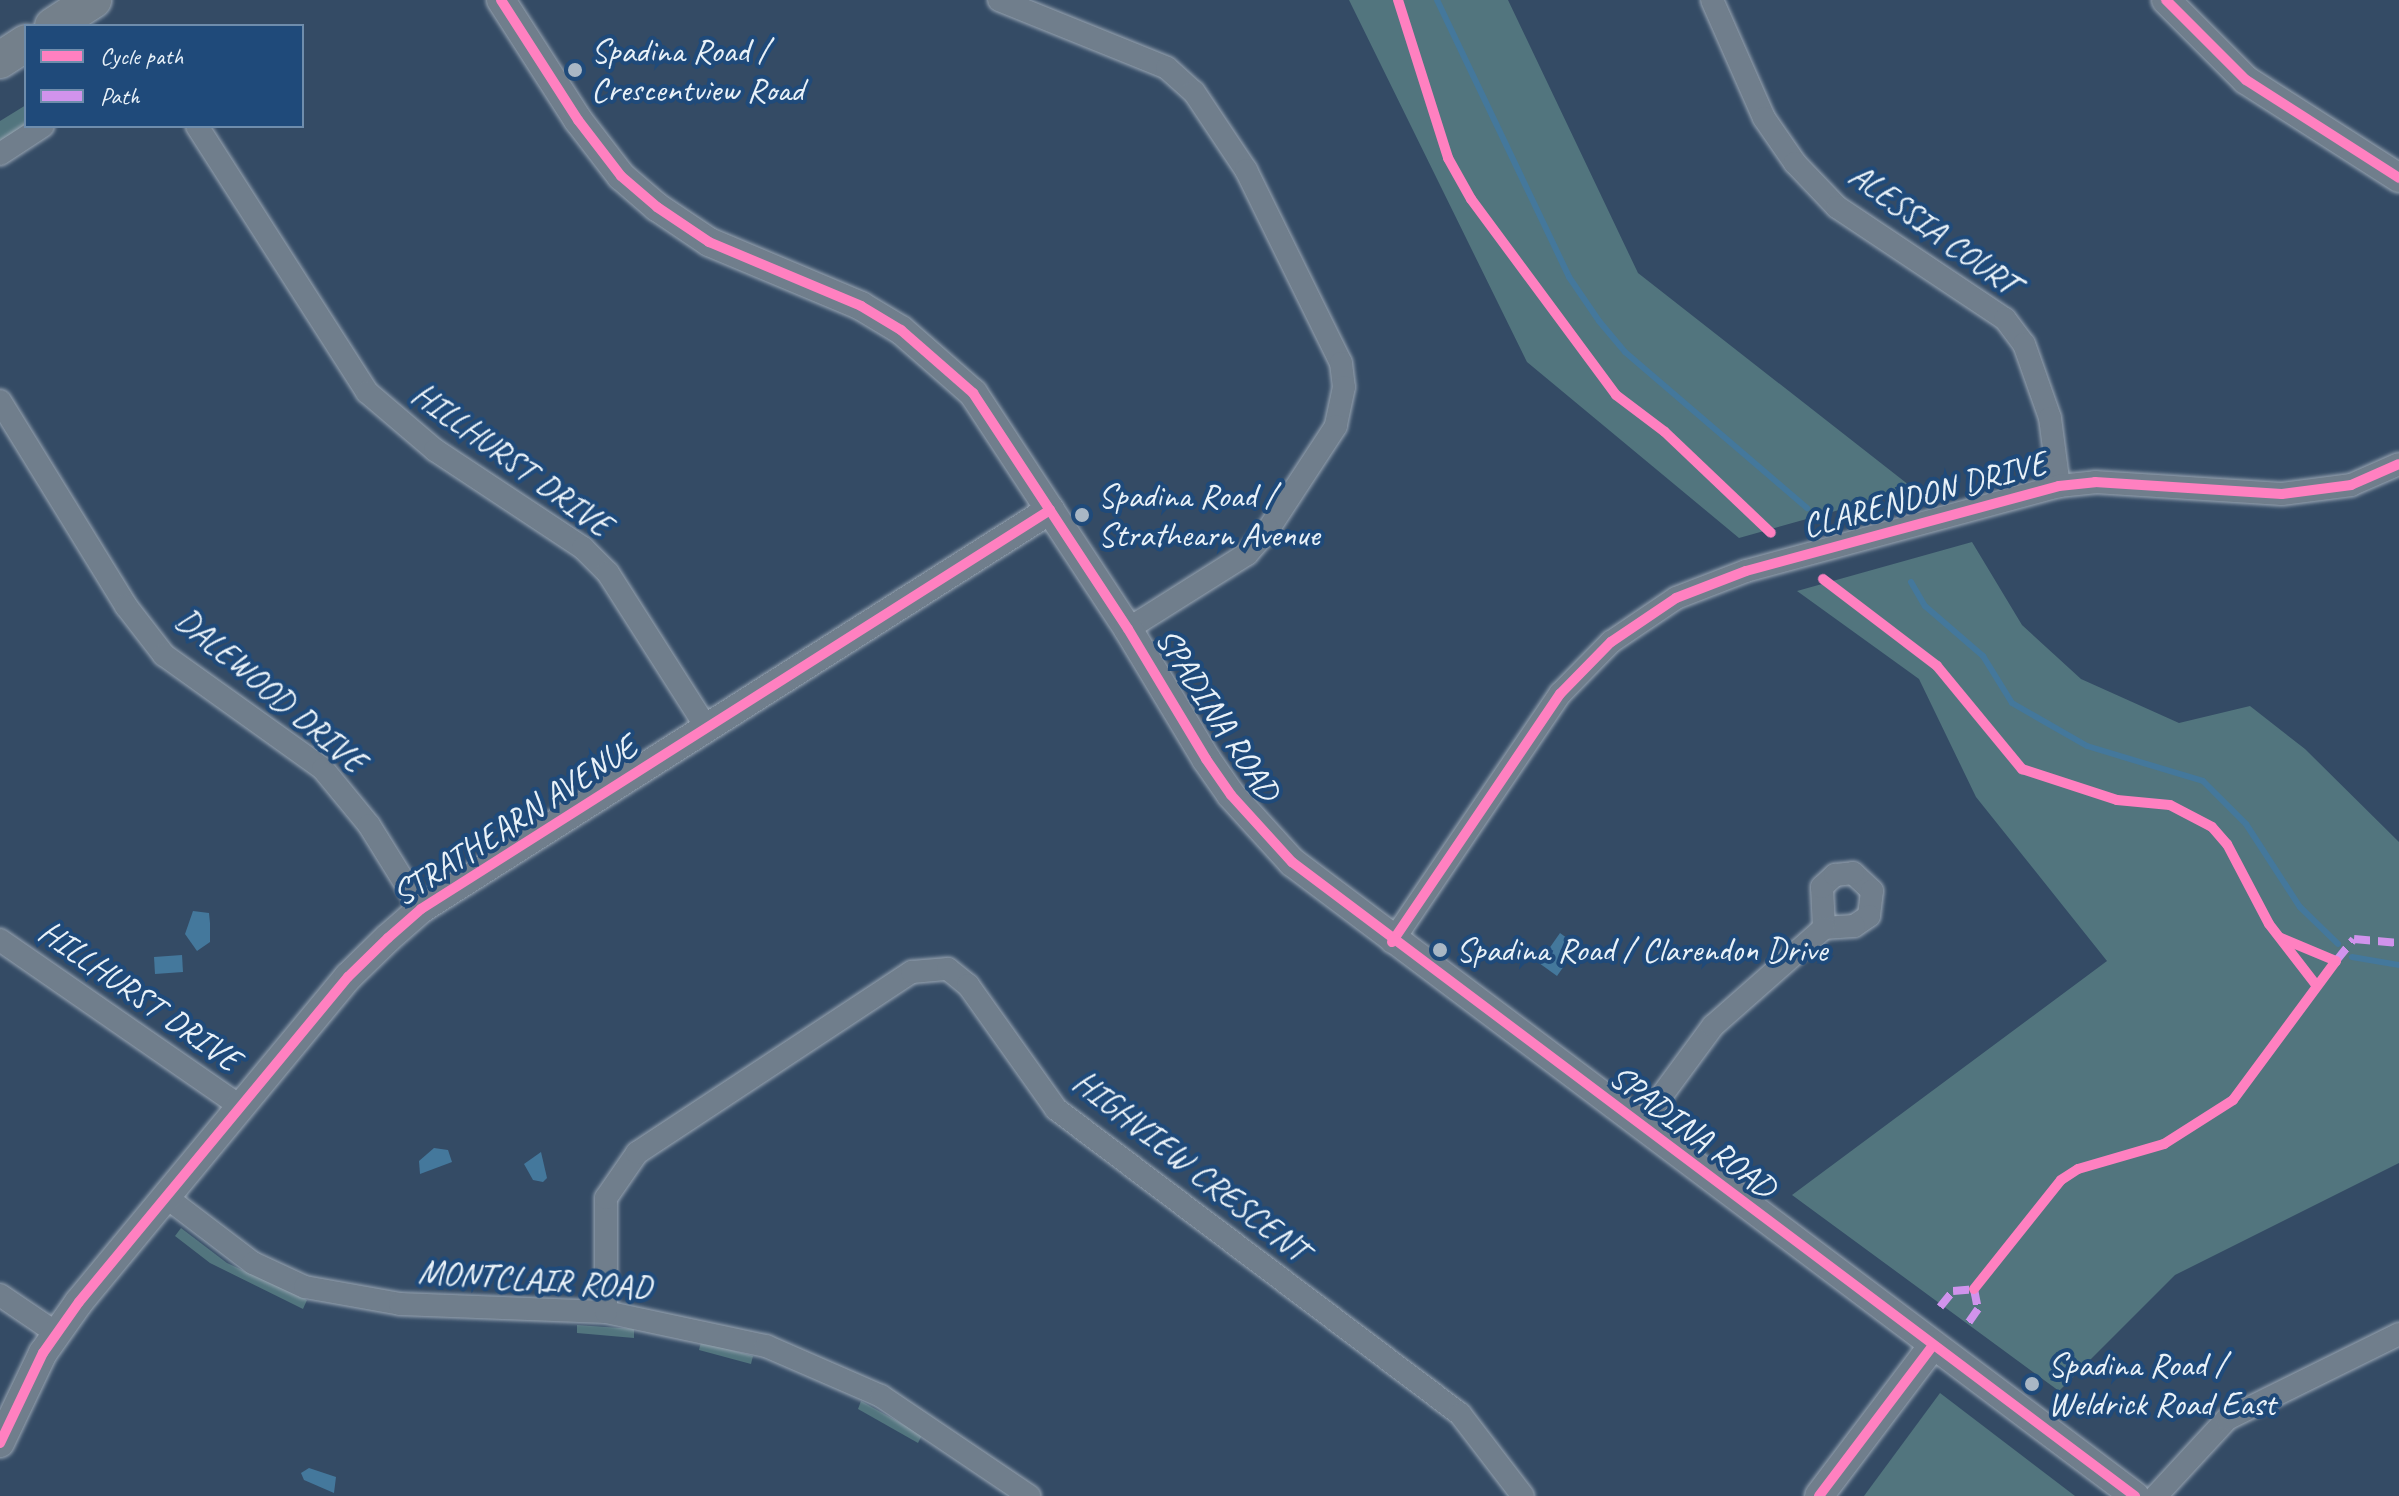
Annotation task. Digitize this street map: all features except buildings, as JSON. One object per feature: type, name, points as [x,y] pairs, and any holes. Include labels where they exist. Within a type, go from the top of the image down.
[{"type":"main road","points":[[56,24],[93,0]]},
{"type":"main road","points":[[0,60],[24,44]]},
{"type":"street","points":[[999,0],[1167,68],[1194,92],[1246,170],[1341,363],[1344,387],[1336,426],[1268,530],[1247,554],[1128,629]]},
{"type":"street","name":"ALESSIA COURT","points":[[1712,0],[1764,118],[1795,163],[1837,207],[2005,319],[2024,344],[2050,418],[2059,486]]},
{"type":"street","points":[[2166,0],[2246,80],[2399,178]]},
{"type":"street","name":"SPADINA ROAD","points":[[504,1],[578,120],[621,176],[709,242],[861,306],[901,330],[973,393],[1128,629],[1231,795],[1292,862],[1392,942],[2135,1496]]},
{"type":"street","points":[[0,154],[40,128]]},
{"type":"street","name":"HILLHURST DRIVE","points":[[198,128],[367,392],[435,450],[583,548],[608,573],[706,727]]},
{"type":"street","name":"DALEWOOD DRIVE","points":[[0,401],[126,606],[164,655],[323,769],[369,825],[421,909]]},
{"type":"street","name":"CLARENDON DRIVE","points":[[1392,942],[1560,694],[1642,618],[1704,585],[2059,486],[2095,482],[2282,494],[2351,485],[2399,464]]},
{"type":"street","name":"STRATHEARN AVENUE","points":[[0,1443],[56,1333],[348,977],[421,909],[1050,510]]},
{"type":"street","points":[[1640,1125],[1713,1026],[1824,928]]},
{"type":"street","name":"HILLHURST DRIVE","points":[[0,940],[241,1107]]},
{"type":"street","name":"HIGHVIEW CRESCENT","points":[[606,1312],[606,1198],[637,1153],[912,972],[948,969],[968,985],[1056,1109],[1460,1414],[1523,1496]]},
{"type":"street","name":"MONTCLAIR ROAD","points":[[166,1197],[253,1263],[305,1287],[400,1304],[606,1312],[725,1334],[824,1368],[929,1425],[1029,1496]]},
{"type":"street","points":[[0,1295],[56,1333]]},
{"type":"street","points":[[2156,1496],[2227,1419],[2399,1334]]},
{"type":"street","points":[[1819,1496],[1933,1345]]},
{"type":"green space","points":[[1349,0],[1508,0],[1638,273],[1914,489],[1739,538],[1527,362]]},
{"type":"green space","points":[[24,106],[24,126],[0,141],[0,121]]},
{"type":"green space","points":[[1972,542],[2022,625],[2081,679],[2179,723],[2250,706],[2305,749],[2399,842],[2399,1163],[2175,1275],[2059,1391],[1792,1195],[2107,961],[1976,797],[1919,679],[1797,591]]},
{"type":"green space","points":[[181,1228],[227,1263],[307,1300],[303,1309],[210,1263],[175,1236]]},
{"type":"green space","points":[[577,1325],[634,1329],[634,1338],[577,1333]]},
{"type":"green space","points":[[701,1342],[753,1356],[751,1364],[699,1350]]},
{"type":"green space","points":[[1940,1393],[2075,1496],[1864,1496]]},
{"type":"green space","points":[[861,1401],[922,1435],[918,1443],[858,1409]]},
{"type":"water","points":[[193,911],[209,913],[210,923],[210,942],[197,951],[185,934]]},
{"type":"water","points":[[1560,933],[1578,946],[1557,976],[1539,963]]},
{"type":"water","points":[[182,955],[183,972],[155,974],[154,957]]},
{"type":"water","points":[[434,1148],[448,1150],[452,1162],[420,1174],[419,1161]]},
{"type":"water","points":[[541,1152],[547,1178],[543,1182],[533,1180],[524,1164]]},
{"type":"water","points":[[309,1468],[336,1477],[334,1493],[304,1480],[301,1473]]},
{"type":"waterway","points":[[1437,0],[1569,277],[1599,321],[1625,352],[1807,508]]},
{"type":"waterway","points":[[1911,582],[1925,606],[1983,656],[2012,703],[2087,746],[2203,781],[2246,824],[2300,907],[2338,944]]},
{"type":"waterway","points":[[2352,957],[2399,965]]},
{"type":"marked path","points":[[2336,961],[2354,939],[2399,943]]},
{"type":"marked path","points":[[1940,1307],[1953,1291],[1974,1289],[1978,1309],[1966,1326]]},
{"type":"cycle path","points":[[501,0],[578,120],[621,176],[657,207],[709,242],[861,306],[901,330],[973,393],[1128,629],[1206,759],[1231,795],[1292,862],[2135,1496]]},
{"type":"cycle path","points":[[1398,0],[1448,158],[1471,199],[1616,395],[1665,432],[1771,533]]},
{"type":"cycle path","points":[[2166,0],[2246,80],[2399,178]]},
{"type":"cycle path","points":[[1392,942],[1560,694],[1611,642],[1676,598],[1746,571],[2059,486],[2095,482],[2282,494],[2351,485],[2399,464]]},
{"type":"cycle path","points":[[0,1443],[43,1353],[79,1302],[348,977],[388,938],[421,909],[1050,510]]},
{"type":"cycle path","points":[[1823,579],[1937,666],[2022,769],[2117,800],[2170,805],[2212,827],[2227,844],[2269,924],[2317,986]]},
{"type":"cycle path","points":[[1974,1289],[2061,1180],[2078,1169],[2164,1144],[2233,1100],[2336,961],[2281,938]]},
{"type":"cycle path","points":[[1819,1496],[1933,1345]]},
{"type":"place","name":"Spadina Road / Crescentview Road","points":[[575,70]]},
{"type":"place","name":"Spadina Road / Strathearn Avenue","points":[[1082,515]]},
{"type":"place","name":"Spadina Road / Clarendon Drive","points":[[1440,950]]},
{"type":"place","name":"Spadina Road / Weldrick Road East","points":[[2032,1384]]}]
